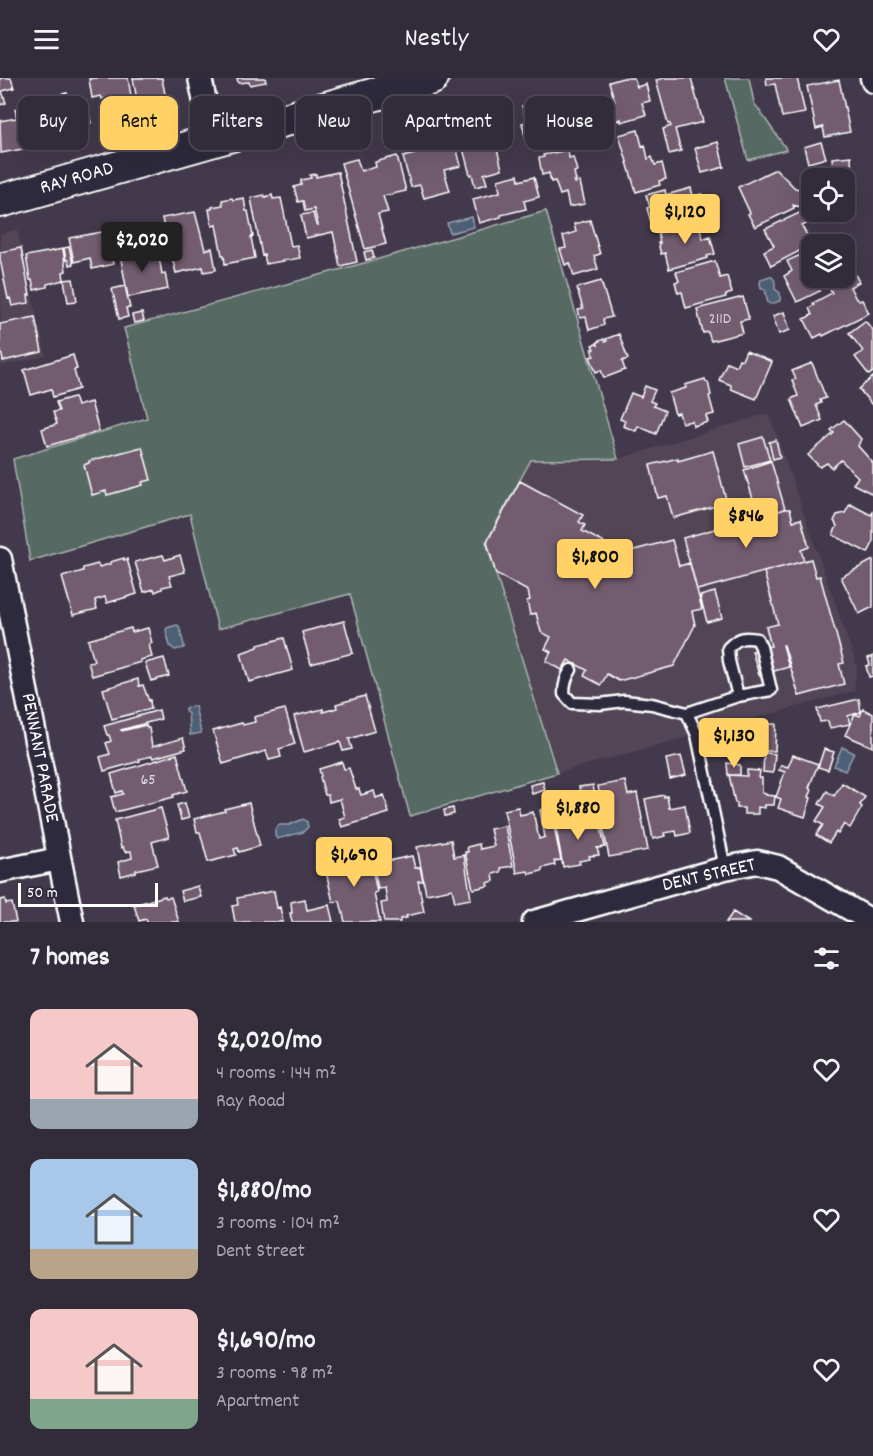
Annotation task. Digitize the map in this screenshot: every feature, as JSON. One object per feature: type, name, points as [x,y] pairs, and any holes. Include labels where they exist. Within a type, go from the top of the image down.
[{"type":"street","points":[[200,78],[204,96]]},
{"type":"street","name":"RAY ROAD","points":[[284,121],[432,78]]},
{"type":"street","name":"RAY ROAD","points":[[0,201],[190,147]]},
{"type":"street","name":"PENNANT PARADE","points":[[0,559],[72,922]]},
{"type":"street","points":[[0,871],[59,859]]},
{"type":"street","name":"DENT STREET","points":[[534,922],[725,868],[758,862],[778,867],[873,922]]},
{"type":"lane","points":[[571,670],[566,677],[564,694],[572,703],[600,704],[624,701],[652,704],[687,713],[738,696],[771,690],[757,639],[736,640],[728,648],[738,696]]},
{"type":"lane","points":[[687,713],[697,735],[725,868]]},
{"type":"shaded area","points":[[17,229],[46,356],[1,366],[0,234]]},
{"type":"shaded area","points":[[769,413],[857,666],[854,691],[557,773],[486,542],[531,460],[618,459]]},
{"type":"green space","points":[[725,78],[749,78],[754,103],[786,150],[748,160]]},
{"type":"green space","points":[[546,211],[618,459],[531,460],[486,542],[557,773],[410,816],[350,594],[218,629],[190,514],[30,561],[13,459],[147,418],[124,328]]},
{"type":"water","points":[[472,217],[474,227],[450,233],[447,223]]},
{"type":"water","points":[[770,276],[774,280],[775,289],[780,293],[780,301],[771,304],[768,303],[765,289],[761,288],[760,283],[761,279]]},
{"type":"water","points":[[177,625],[184,648],[175,650],[170,646],[166,630]]},
{"type":"water","points":[[195,706],[201,733],[190,735],[188,714],[185,708]]},
{"type":"water","points":[[842,747],[854,753],[845,771],[834,766]]},
{"type":"water","points":[[303,819],[307,822],[308,827],[303,832],[277,839],[275,830],[279,825],[289,825]]},
{"type":"building","points":[[0,78],[11,78],[14,88],[2,91],[6,103],[0,105]]},
{"type":"building","points":[[128,78],[131,96],[92,98],[89,79]]},
{"type":"building","points":[[133,78],[162,78],[165,96],[136,96]]},
{"type":"building","points":[[237,78],[265,78],[266,82],[250,85],[249,82],[238,83]]},
{"type":"building","points":[[634,78],[637,87],[646,84],[650,101],[642,103],[646,115],[614,122],[615,102],[609,82]]},
{"type":"building","points":[[691,78],[703,122],[675,129],[681,151],[669,154],[663,129],[671,126],[668,124],[656,80]]},
{"type":"building","points":[[766,78],[797,78],[805,113],[782,117],[775,84],[767,85]]},
{"type":"building","points":[[839,80],[850,132],[825,137],[823,127],[816,129],[807,86]]},
{"type":"building","points":[[18,108],[18,150],[1,153],[0,121],[17,118],[15,109]]},
{"type":"building","points":[[638,130],[648,159],[652,157],[655,165],[662,163],[666,179],[659,181],[660,185],[636,192],[619,135]]},
{"type":"building","points":[[718,142],[724,167],[702,173],[695,148]]},
{"type":"building","points":[[821,142],[826,158],[808,163],[804,147]]},
{"type":"building","points":[[457,150],[461,166],[444,170],[450,191],[424,198],[420,185],[411,187],[403,157],[415,154],[414,151]]},
{"type":"building","points":[[463,150],[497,150],[502,169],[484,174],[487,184],[475,187],[472,174],[470,175]]},
{"type":"building","points":[[568,150],[569,158],[573,157],[577,171],[574,172],[576,181],[574,181],[575,183],[580,182],[585,204],[569,207],[566,193],[560,195],[555,181],[551,182],[549,173],[542,175],[539,158],[544,157],[543,155]]},
{"type":"building","points":[[397,156],[406,191],[383,196],[388,212],[378,214],[386,244],[365,249],[341,163],[357,159],[361,171],[376,167],[375,162]]},
{"type":"building","points":[[851,156],[852,168],[833,168],[832,158]]},
{"type":"building","points":[[776,169],[795,188],[801,189],[801,207],[793,205],[794,208],[755,227],[738,187]]},
{"type":"building","points":[[338,172],[357,262],[340,266],[333,232],[306,238],[301,215],[313,213],[316,225],[318,225],[314,209],[305,211],[303,201],[298,202],[294,187],[301,185],[301,180],[311,178],[310,175],[316,174],[316,177]]},
{"type":"building","points":[[518,175],[519,181],[534,177],[539,197],[524,201],[526,209],[479,223],[473,199],[500,192],[498,180]]},
{"type":"building","points":[[691,188],[693,196],[702,194],[707,211],[699,213],[700,216],[653,230],[646,195],[665,190],[666,195]]},
{"type":"building","points":[[264,195],[265,197],[272,195],[273,199],[281,198],[291,246],[297,245],[300,258],[266,264],[264,255],[262,256],[251,198]]},
{"type":"building","points":[[232,198],[233,200],[244,198],[253,236],[251,237],[255,258],[225,264],[216,225],[212,226],[209,209],[223,205],[222,200]]},
{"type":"building","points":[[195,212],[205,250],[212,248],[216,270],[204,272],[203,267],[176,273],[171,253],[167,254],[162,218]]},
{"type":"building","points":[[801,212],[801,222],[810,222],[802,226],[806,234],[801,234],[801,250],[771,266],[764,251],[774,246],[765,229]]},
{"type":"building","points":[[590,220],[600,254],[594,256],[598,269],[574,276],[570,263],[565,265],[560,249],[566,248],[563,236],[576,232],[574,224]]},
{"type":"building","points":[[698,222],[703,239],[710,236],[715,254],[669,269],[665,253],[661,254],[658,233]]},
{"type":"building","points":[[107,231],[108,234],[114,232],[117,245],[111,246],[113,264],[92,269],[90,258],[74,262],[69,238]]},
{"type":"building","points":[[131,246],[133,256],[158,251],[162,274],[165,273],[168,289],[128,297],[119,249]]},
{"type":"building","points":[[69,247],[73,264],[69,265],[64,248]]},
{"type":"building","points":[[21,248],[30,295],[28,295],[29,303],[12,306],[10,298],[8,299],[0,252]]},
{"type":"building","points":[[63,249],[66,271],[63,272],[64,280],[34,290],[26,256]]},
{"type":"building","points":[[372,250],[374,258],[366,260],[364,252]]},
{"type":"building","points":[[801,255],[801,288],[821,288],[820,291],[797,302],[784,276],[792,271],[787,261]]},
{"type":"building","points":[[715,261],[720,278],[727,276],[732,293],[726,297],[686,308],[682,292],[678,293],[675,282],[679,281],[676,272]]},
{"type":"building","points":[[73,279],[77,301],[68,302],[64,280]]},
{"type":"building","points":[[601,281],[612,317],[603,319],[604,325],[589,330],[586,317],[580,318],[578,310],[583,309],[577,288]]},
{"type":"building","points":[[125,286],[130,308],[126,308],[128,317],[119,319],[112,289]]},
{"type":"building","points":[[830,288],[850,288],[856,299],[862,300],[869,313],[823,336],[822,334],[814,338],[804,319],[812,315],[809,308],[814,305],[813,303],[832,293]]},
{"type":"building","points":[[743,297],[749,319],[740,321],[743,333],[711,341],[708,332],[703,333],[697,309]]},
{"type":"building","points":[[784,312],[790,330],[779,334],[773,316]]},
{"type":"building","points":[[142,313],[144,321],[134,323],[132,315]]},
{"type":"building","points":[[35,317],[42,352],[3,361],[0,324]]},
{"type":"building","points":[[865,321],[873,330],[873,372],[869,375],[855,357],[863,351],[849,333]]},
{"type":"building","points":[[619,334],[628,359],[622,361],[625,370],[604,378],[601,370],[596,372],[590,357],[594,356],[592,345],[598,345],[597,342],[604,339],[605,342],[606,339]]},
{"type":"building","points":[[746,351],[772,362],[756,399],[731,389],[731,385],[719,380],[727,362],[736,366]]},
{"type":"building","points":[[73,355],[79,389],[53,397],[51,389],[31,395],[24,370]]},
{"type":"building","points":[[812,363],[826,398],[820,400],[821,403],[816,405],[822,420],[803,428],[791,399],[798,396],[792,380],[796,379],[792,371]]},
{"type":"building","points":[[873,377],[873,405],[872,405],[859,389]]},
{"type":"building","points":[[705,379],[708,382],[714,414],[706,416],[708,422],[693,426],[692,421],[682,423],[679,413],[675,414],[669,393]]},
{"type":"building","points":[[645,386],[655,390],[650,401],[655,403],[653,406],[665,411],[656,434],[638,426],[636,431],[623,426],[625,421],[620,419],[631,393],[641,397]]},
{"type":"building","points":[[74,397],[77,406],[91,402],[99,431],[47,446],[42,429],[57,424],[53,412],[59,411],[56,402]]},
{"type":"building","points":[[844,420],[861,439],[858,446],[873,463],[873,494],[853,484],[858,477],[841,460],[832,468],[827,463],[820,467],[808,455],[834,433],[831,430]]},
{"type":"building","points":[[763,437],[770,460],[745,467],[739,444]]},
{"type":"building","points":[[776,440],[780,457],[773,459],[769,442]]},
{"type":"building","points":[[142,447],[151,480],[142,482],[143,485],[107,495],[106,491],[92,495],[84,465],[89,461]]},
{"type":"building","points":[[713,451],[727,503],[673,518],[667,496],[658,498],[650,465],[678,458],[678,461]]},
{"type":"building","points":[[771,461],[785,509],[759,518],[744,470]]},
{"type":"building","points":[[520,481],[583,515],[579,522],[585,525],[582,531],[623,553],[672,540],[679,566],[690,563],[702,609],[692,611],[695,625],[674,666],[619,681],[607,674],[601,685],[584,676],[587,670],[568,660],[562,670],[546,661],[551,652],[545,649],[551,637],[541,632],[536,613],[530,615],[527,601],[530,600],[528,591],[496,574],[487,542]]},
{"type":"building","points":[[850,504],[871,515],[873,512],[873,543],[868,553],[833,535],[837,526],[834,521],[837,515],[845,513]]},
{"type":"building","points":[[790,509],[793,521],[801,519],[809,547],[801,550],[804,561],[697,590],[683,538]]},
{"type":"building","points":[[163,555],[165,560],[180,555],[185,572],[169,576],[172,585],[162,587],[155,592],[154,589],[144,592],[135,562]]},
{"type":"building","points":[[124,558],[124,560],[127,559],[137,594],[107,603],[105,597],[95,600],[97,609],[73,615],[62,577],[83,571],[83,568],[98,564],[99,567]]},
{"type":"building","points":[[811,559],[816,577],[820,576],[844,663],[839,664],[844,684],[799,696],[784,645],[789,667],[759,675],[752,651],[771,646],[766,627],[778,624],[764,572]]},
{"type":"building","points":[[873,560],[873,607],[859,614],[841,577]]},
{"type":"building","points":[[715,592],[722,618],[707,622],[700,596]]},
{"type":"building","points":[[344,621],[353,653],[311,664],[302,632]]},
{"type":"building","points":[[131,628],[132,632],[148,628],[152,643],[149,644],[152,657],[92,676],[88,662],[94,661],[88,640]]},
{"type":"building","points":[[284,638],[293,670],[249,682],[241,653],[258,647],[258,645]]},
{"type":"building","points":[[873,656],[873,676],[869,677],[866,666],[870,665],[868,658]]},
{"type":"building","points":[[164,658],[169,676],[151,681],[145,663]]},
{"type":"building","points":[[138,679],[139,686],[143,685],[150,700],[151,709],[112,719],[103,689]]},
{"type":"building","points":[[365,696],[375,731],[349,739],[352,749],[343,751],[340,742],[304,752],[294,716],[323,709],[323,712],[337,708],[336,704]]},
{"type":"building","points":[[859,699],[861,712],[848,716],[850,724],[830,728],[828,721],[820,722],[817,709]]},
{"type":"building","points":[[285,709],[295,744],[279,749],[281,757],[269,760],[266,751],[223,764],[213,731],[255,722],[254,717]]},
{"type":"building","points":[[863,709],[873,714],[873,747],[845,735],[855,714],[860,716]]},
{"type":"building","points":[[159,710],[161,719],[121,730],[146,725],[149,728],[152,747],[183,738],[186,749],[153,758],[152,756],[139,759],[140,761],[104,771],[100,757],[110,754],[106,743],[111,741],[104,726]]},
{"type":"building","points":[[776,724],[775,751],[760,751],[762,725]]},
{"type":"building","points":[[824,749],[834,752],[828,770],[818,767]]},
{"type":"building","points":[[764,753],[775,754],[773,773],[763,772]]},
{"type":"building","points":[[177,754],[187,791],[173,795],[174,797],[115,812],[111,797],[123,794],[122,791],[116,793],[111,774]]},
{"type":"building","points":[[793,755],[818,764],[809,788],[812,790],[809,797],[811,798],[805,817],[778,808],[781,799],[776,797],[785,772],[779,770],[781,765],[788,767]]},
{"type":"building","points":[[681,756],[686,775],[670,779],[666,759]]},
{"type":"building","points":[[342,762],[344,769],[349,768],[356,789],[359,789],[361,795],[374,791],[376,798],[384,795],[389,813],[342,827],[339,819],[345,817],[340,799],[329,802],[319,769]]},
{"type":"building","points":[[727,763],[740,765],[740,775],[728,775]]},
{"type":"building","points":[[747,770],[760,771],[762,793],[775,796],[774,805],[765,805],[765,808],[758,807],[758,814],[744,814],[744,808],[737,808],[737,803],[735,803],[729,775],[747,776]]},
{"type":"building","points":[[625,781],[628,795],[637,793],[648,850],[609,857],[597,798],[600,797],[598,786]]},
{"type":"building","points":[[543,782],[545,790],[532,794],[530,785]]},
{"type":"building","points":[[842,783],[865,797],[850,828],[844,824],[829,843],[816,835],[823,825],[816,821],[825,807],[819,804],[827,791],[834,796]]},
{"type":"building","points":[[593,785],[598,813],[585,816],[579,787]]},
{"type":"building","points":[[664,795],[664,797],[667,796],[669,808],[685,805],[690,833],[677,836],[676,831],[664,833],[665,836],[653,839],[645,799]]},
{"type":"building","points":[[185,803],[189,818],[181,820],[177,805]]},
{"type":"building","points":[[249,803],[260,846],[239,852],[238,848],[234,849],[236,855],[208,862],[194,819]]},
{"type":"building","points":[[518,807],[520,815],[533,812],[539,839],[545,837],[540,810],[550,808],[561,860],[554,861],[555,865],[529,874],[528,871],[517,873],[504,810]]},
{"type":"building","points":[[161,808],[169,837],[152,842],[158,865],[121,876],[118,862],[132,858],[131,851],[125,852],[123,847],[121,848],[115,820]]},
{"type":"building","points":[[453,808],[454,814],[445,816],[444,810]]},
{"type":"building","points":[[566,815],[568,826],[587,822],[588,827],[600,823],[605,847],[597,848],[599,855],[589,856],[590,859],[579,861],[580,864],[563,867],[554,817]]},
{"type":"building","points":[[505,826],[513,866],[501,868],[501,872],[493,874],[494,881],[487,883],[488,886],[473,889],[465,852],[468,852],[467,847],[479,844],[480,849],[494,846],[490,829]]},
{"type":"building","points":[[451,840],[454,857],[464,855],[471,899],[455,902],[452,889],[426,894],[417,847]]},
{"type":"building","points":[[369,854],[377,892],[374,893],[380,922],[345,922],[340,901],[333,902],[324,863]]},
{"type":"building","points":[[412,856],[415,868],[420,867],[423,881],[418,881],[424,912],[406,916],[407,918],[400,919],[400,922],[384,922],[381,903],[387,902],[385,888],[378,889],[373,864]]},
{"type":"building","points":[[198,886],[201,897],[183,901],[180,891]]},
{"type":"building","points":[[274,891],[277,908],[280,907],[283,922],[235,922],[232,906],[238,905],[237,898]]},
{"type":"building","points":[[165,896],[166,898],[171,897],[179,922],[147,922],[146,919],[139,921],[134,905]]},
{"type":"building","points":[[5,899],[6,904],[12,903],[16,922],[0,922],[0,900]]},
{"type":"building","points":[[305,899],[307,910],[329,905],[333,922],[292,922],[291,902]]},
{"type":"building","points":[[733,912],[749,922],[726,922]]}]
